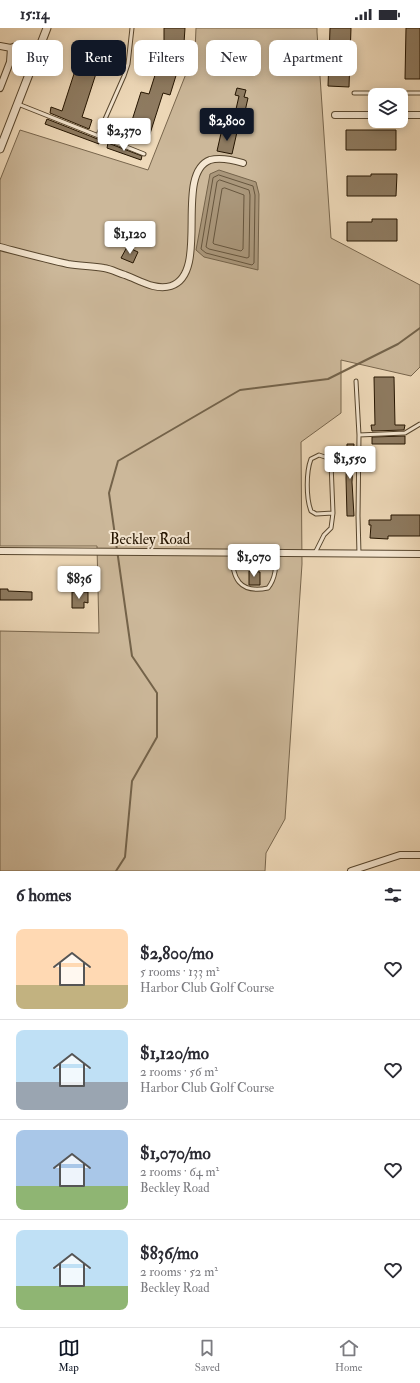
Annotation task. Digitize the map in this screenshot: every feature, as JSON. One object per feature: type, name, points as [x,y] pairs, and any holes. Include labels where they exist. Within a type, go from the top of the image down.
[{"type":"street","points":[[42,40],[47,28]]},
{"type":"street","points":[[0,46],[11,48]]},
{"type":"street","points":[[0,87],[10,62],[11,48]]},
{"type":"street","points":[[0,149],[28,76]]},
{"type":"street","points":[[335,115],[368,115]]},
{"type":"street","points":[[408,115],[420,116]]},
{"type":"street","points":[[0,247],[67,264],[107,269],[152,286],[161,288],[169,287],[181,280],[187,271],[190,252],[194,187],[201,168],[207,162],[217,159],[233,160],[243,163]]},
{"type":"street","name":"Beckley Road","points":[[0,551],[420,554]]},
{"type":"street","points":[[351,871],[400,855],[420,855]]},
{"type":"lane","points":[[98,135],[128,64],[132,28]]},
{"type":"lane","points":[[354,93],[420,93]]},
{"type":"lane","points":[[18,104],[144,154]]},
{"type":"lane","points":[[356,381],[359,435],[359,554]]},
{"type":"lane","points":[[359,435],[405,433],[420,424]]},
{"type":"lane","points":[[315,553],[324,535],[331,528],[333,513],[331,463],[328,458],[319,455],[311,459],[308,468],[308,505],[310,511],[316,514],[333,513]]},
{"type":"lane","points":[[232,553],[233,570],[239,583],[250,589],[261,590],[268,588],[272,582],[275,574],[276,553]]},
{"type":"shaded area","points":[[196,28],[317,28],[318,40],[269,40],[269,76],[320,76],[331,238],[420,285],[420,367],[411,376],[341,360],[341,413],[301,442],[302,564],[285,819],[266,853],[265,871],[0,871],[0,631],[99,633],[97,546],[0,546],[0,180],[20,130],[148,170],[185,76],[198,76],[198,40],[195,40]]},
{"type":"water","points":[[219,170],[256,182],[259,194],[258,270],[204,257],[196,250],[210,174]]},
{"type":"building","points":[[164,28],[185,28],[184,40],[164,40]]},
{"type":"building","points":[[330,28],[351,28],[351,40],[330,40]]},
{"type":"building","points":[[406,28],[420,28],[420,79],[405,79]]},
{"type":"building","points":[[73,76],[95,76],[82,117],[92,120],[89,129],[50,113],[51,107],[62,111]]},
{"type":"building","points":[[155,76],[176,76],[170,95],[163,93],[148,140],[128,133],[141,92],[149,94]]},
{"type":"building","points":[[328,76],[349,76],[349,87],[328,86]]},
{"type":"building","points":[[237,88],[246,90],[244,97],[248,98],[243,120],[234,118],[239,96],[235,95]]},
{"type":"building","points":[[47,119],[100,140],[99,144],[45,124]]},
{"type":"building","points":[[222,129],[237,132],[232,154],[217,151]]},
{"type":"building","points":[[346,130],[396,130],[396,150],[346,150]]},
{"type":"building","points":[[116,132],[127,137],[124,143],[113,139]]},
{"type":"building","points":[[108,143],[142,156],[141,160],[107,148]]},
{"type":"building","points":[[371,174],[397,174],[396,196],[347,196],[347,176],[371,176]]},
{"type":"building","points":[[372,219],[397,219],[397,241],[347,241],[347,222],[372,222]]},
{"type":"building","points":[[127,247],[138,252],[133,263],[121,258]]},
{"type":"building","points":[[374,377],[394,377],[395,425],[405,425],[404,430],[372,431],[371,425],[375,425]]},
{"type":"building","points":[[405,436],[405,444],[372,444],[372,437]]},
{"type":"building","points":[[347,444],[354,444],[352,482],[354,516],[347,516]]},
{"type":"building","points":[[391,515],[420,515],[420,536],[388,536],[388,539],[370,538],[371,525],[369,525],[369,520],[391,520]]},
{"type":"building","points":[[249,571],[260,572],[260,585],[249,585]]},
{"type":"building","points":[[0,589],[8,589],[8,591],[32,592],[32,600],[0,600]]},
{"type":"building","points":[[72,592],[88,592],[88,603],[84,602],[84,608],[72,608]]},
{"type":"waterway","points":[[116,871],[125,857],[132,781],[157,737],[157,693],[132,656],[109,493],[118,461],[240,390],[328,379],[398,344],[420,328]]}]
